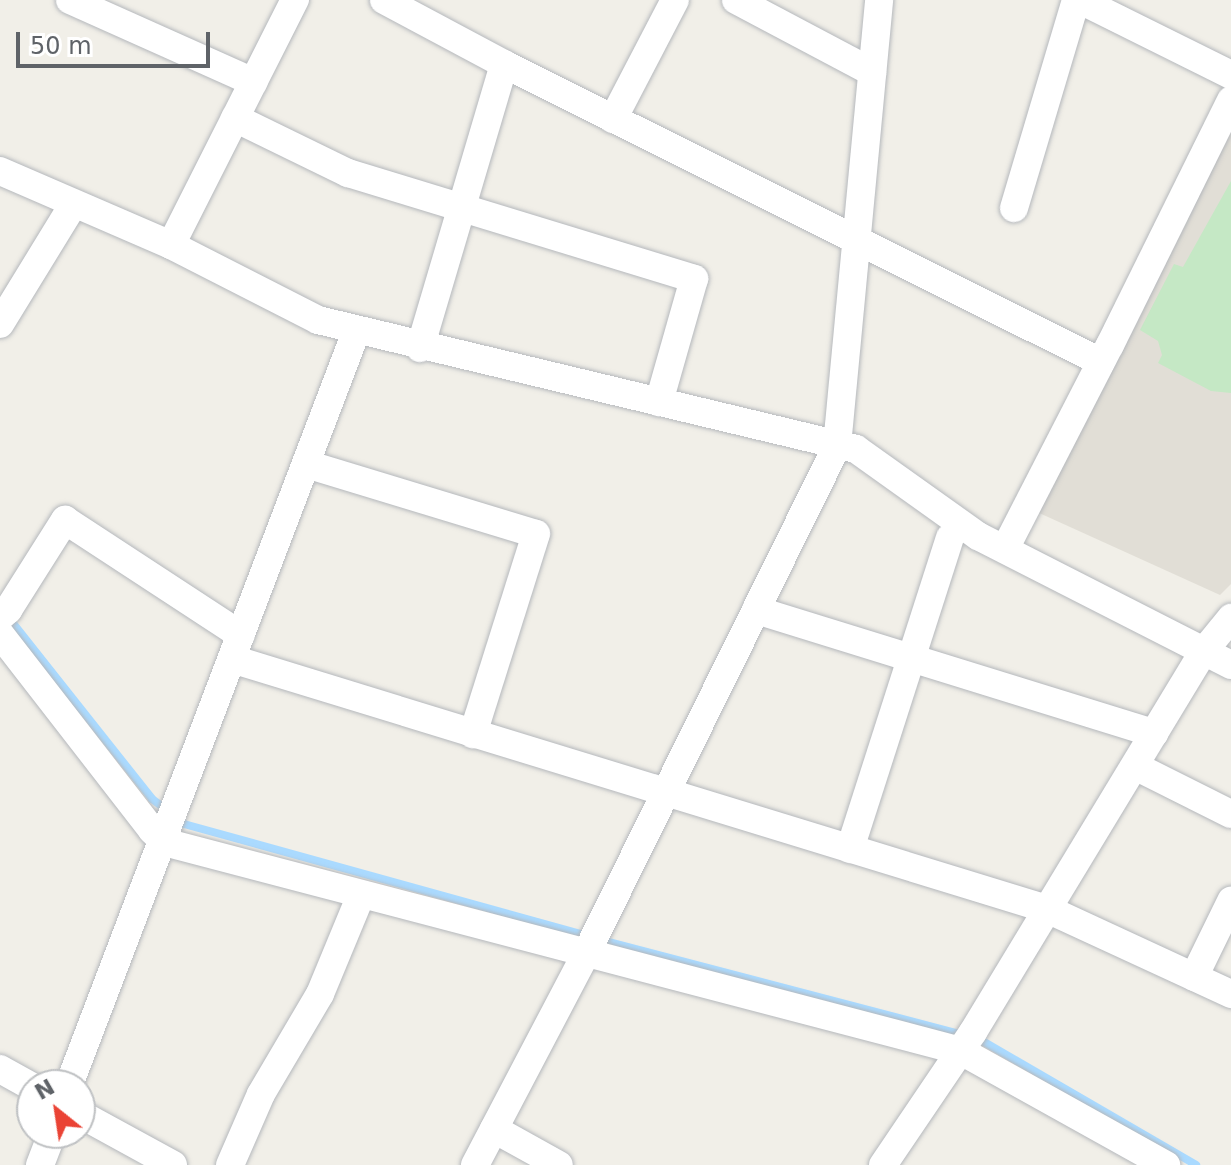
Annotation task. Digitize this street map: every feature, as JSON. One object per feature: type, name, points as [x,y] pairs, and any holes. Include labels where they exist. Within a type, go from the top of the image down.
[{"type":"street","points":[[70,0],[115,10],[253,82]]},
{"type":"street","points":[[171,245],[295,0]]},
{"type":"street","points":[[384,0],[504,64],[1101,362]]},
{"type":"street","points":[[613,119],[675,0]]},
{"type":"street","points":[[736,0],[872,72]]},
{"type":"street","points":[[475,1165],[586,954],[837,446],[879,0]]},
{"type":"street","points":[[1014,208],[1078,0],[1231,75]]},
{"type":"street","points":[[420,348],[504,64]]},
{"type":"street","points":[[1005,549],[1231,100]]},
{"type":"street","points":[[235,118],[348,173],[694,279],[659,402]]},
{"type":"street","points":[[0,171],[171,245],[318,320],[420,348],[856,449],[978,536],[1231,665]]},
{"type":"street","points":[[0,324],[73,205]]},
{"type":"street","points":[[75,1069],[356,332]]},
{"type":"street","points":[[306,464],[536,534],[473,734]]},
{"type":"street","points":[[1166,1165],[966,1044],[586,954],[164,842],[152,830],[2,621],[65,520],[237,647],[473,734],[1047,909],[1231,994]]},
{"type":"street","points":[[850,849],[950,538]]},
{"type":"street","points":[[756,610],[1154,733]]},
{"type":"street","points":[[883,1165],[966,1044],[1204,651],[1231,618]]},
{"type":"street","points":[[1135,766],[1231,814]]},
{"type":"street","points":[[230,1165],[261,1094],[320,994],[361,895]]},
{"type":"street","points":[[1194,977],[1231,901]]},
{"type":"street","points":[[96,1123],[173,1165]]},
{"type":"street","points":[[494,1129],[559,1165]]},
{"type":"shaded area","points":[[1231,125],[1231,584],[1220,595],[1037,512]]},
{"type":"green space","points":[[1231,181],[1231,393],[1211,391],[1158,363],[1162,355],[1158,341],[1140,330],[1174,264],[1183,267]]},
{"type":"waterway","points":[[8,617],[152,799],[167,810]]},
{"type":"waterway","points":[[178,818],[184,824],[594,938],[979,1039],[1196,1165]]}]
